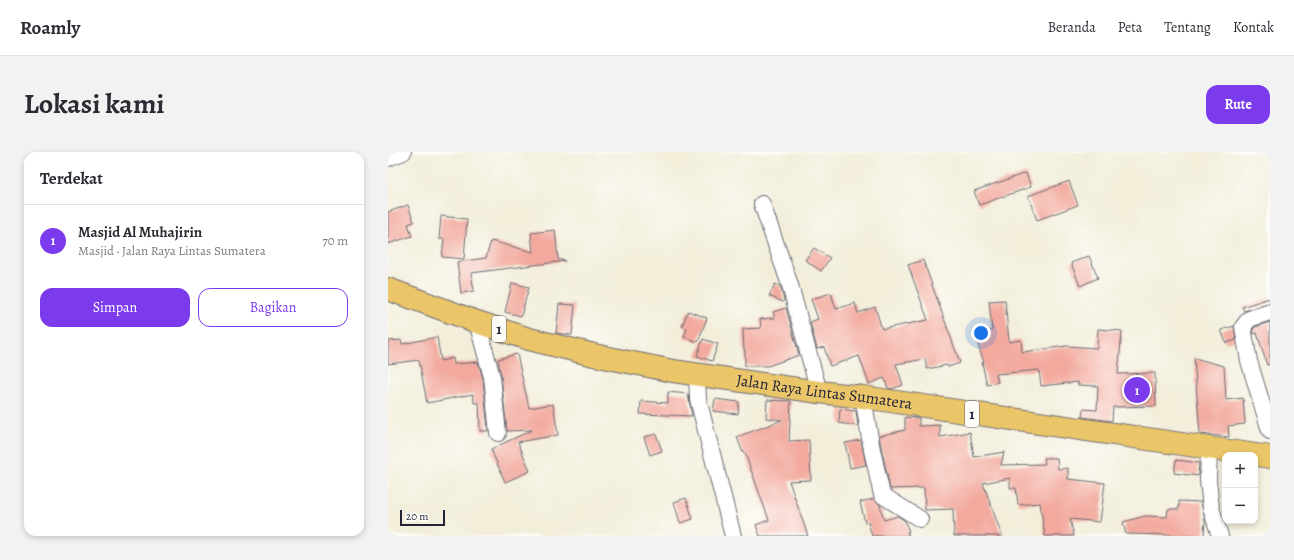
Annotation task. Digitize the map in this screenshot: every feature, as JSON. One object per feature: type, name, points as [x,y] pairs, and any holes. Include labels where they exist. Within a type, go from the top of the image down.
[{"type":"highway","name":"Jalan Raya Lintas Sumatera","points":[[388,289],[477,322],[529,339],[673,371],[863,397],[1270,457]]},
{"type":"street","points":[[388,158],[403,152]]},
{"type":"street","points":[[762,204],[790,285],[819,392]]},
{"type":"street","points":[[1270,312],[1250,319],[1243,327],[1249,360],[1270,431]]},
{"type":"street","points":[[477,322],[492,377],[498,433]]},
{"type":"street","points":[[697,374],[698,400],[733,536]]},
{"type":"street","points":[[863,397],[872,450],[882,495],[920,519]]},
{"type":"street","points":[[1209,449],[1208,480],[1211,508],[1220,536]]},
{"type":"building","points":[[1026,173],[1031,187],[979,205],[974,191]]},
{"type":"building","points":[[1069,181],[1078,205],[1037,220],[1028,196]]},
{"type":"building","points":[[408,205],[414,222],[408,224],[412,236],[388,244],[388,212]]},
{"type":"building","points":[[441,216],[467,219],[464,259],[442,257],[444,239],[439,239]]},
{"type":"building","points":[[555,230],[558,259],[565,261],[471,273],[474,291],[461,293],[457,262],[486,258],[491,241],[533,252],[531,233]]},
{"type":"building","points":[[814,248],[830,258],[821,271],[805,260]]},
{"type":"building","points":[[1089,256],[1098,278],[1080,286],[1071,263]]},
{"type":"building","points":[[923,260],[960,363],[948,367],[947,365],[927,369],[925,359],[896,364],[903,385],[892,389],[888,388],[884,378],[869,384],[859,356],[830,366],[824,347],[817,349],[810,322],[818,319],[811,299],[831,293],[836,309],[855,303],[858,313],[875,307],[882,329],[928,320],[908,265]]},
{"type":"building","points":[[512,283],[529,287],[521,316],[505,312]]},
{"type":"building","points":[[775,284],[780,286],[784,300],[783,302],[769,296]]},
{"type":"building","points":[[1270,298],[1270,303],[1244,311],[1242,307]]},
{"type":"building","points":[[1005,300],[1009,342],[1021,340],[1022,352],[1067,346],[1097,348],[1098,329],[1122,331],[1118,374],[1155,373],[1156,406],[1113,407],[1112,421],[1082,417],[1083,409],[1097,410],[1098,386],[1078,385],[1078,382],[1041,386],[1039,370],[996,374],[998,382],[987,385],[982,363],[984,363],[975,335],[992,330],[989,301]]},
{"type":"building","points":[[559,304],[575,305],[572,335],[556,333]]},
{"type":"building","points":[[786,308],[799,355],[768,366],[745,366],[743,329],[761,328],[760,319],[775,318],[773,312]]},
{"type":"building","points":[[688,311],[707,318],[698,342],[684,337],[687,328],[682,326]]},
{"type":"building","points":[[1270,322],[1270,364],[1267,365],[1257,333],[1254,334],[1253,329]]},
{"type":"building","points":[[1234,326],[1236,340],[1226,343],[1221,330]]},
{"type":"building","points":[[437,337],[441,361],[453,358],[454,364],[478,362],[483,379],[488,431],[480,431],[479,403],[474,403],[473,394],[427,403],[419,360],[388,364],[388,341],[401,340],[402,344]]},
{"type":"building","points":[[703,339],[718,344],[712,361],[697,356]]},
{"type":"building","points":[[517,354],[529,408],[553,404],[558,435],[518,442],[530,471],[505,482],[491,449],[532,430],[507,431],[498,359]]},
{"type":"building","points":[[1194,358],[1224,366],[1226,400],[1243,398],[1245,424],[1228,426],[1229,437],[1200,434]]},
{"type":"building","points":[[668,392],[688,394],[692,416],[640,414],[641,401],[668,403]]},
{"type":"building","points":[[715,399],[739,402],[738,414],[713,411]]},
{"type":"building","points":[[767,400],[791,401],[789,441],[809,440],[811,480],[789,481],[808,536],[760,536],[756,525],[769,520],[745,453],[743,453],[737,437],[782,420],[766,418]]},
{"type":"building","points":[[840,409],[856,411],[858,426],[839,423]]},
{"type":"building","points":[[905,417],[919,418],[919,426],[940,425],[940,437],[970,432],[974,457],[1004,452],[1001,465],[1045,464],[1044,458],[1057,458],[1058,469],[1068,468],[1068,479],[1105,483],[1100,522],[1070,519],[1074,536],[1045,536],[1040,503],[1018,505],[1016,488],[1010,488],[1010,478],[983,483],[1002,536],[954,536],[953,509],[925,510],[924,488],[890,489],[879,436],[905,430]]},
{"type":"building","points":[[656,434],[662,451],[650,455],[644,437]]},
{"type":"building","points":[[861,440],[866,465],[850,468],[845,443]]},
{"type":"building","points":[[1176,460],[1199,463],[1198,476],[1174,473]]},
{"type":"building","points":[[686,498],[693,519],[680,523],[674,502]]},
{"type":"building","points":[[874,499],[880,505],[884,520],[898,516],[905,521],[909,536],[872,536],[868,522],[865,523],[860,502]]},
{"type":"building","points":[[1179,501],[1201,502],[1205,520],[1204,536],[1126,534],[1123,522],[1145,516],[1167,517],[1168,509],[1179,509]]},
{"type":"place","name":"Masjid Al Muhajirin","points":[[1137,390]]}]
